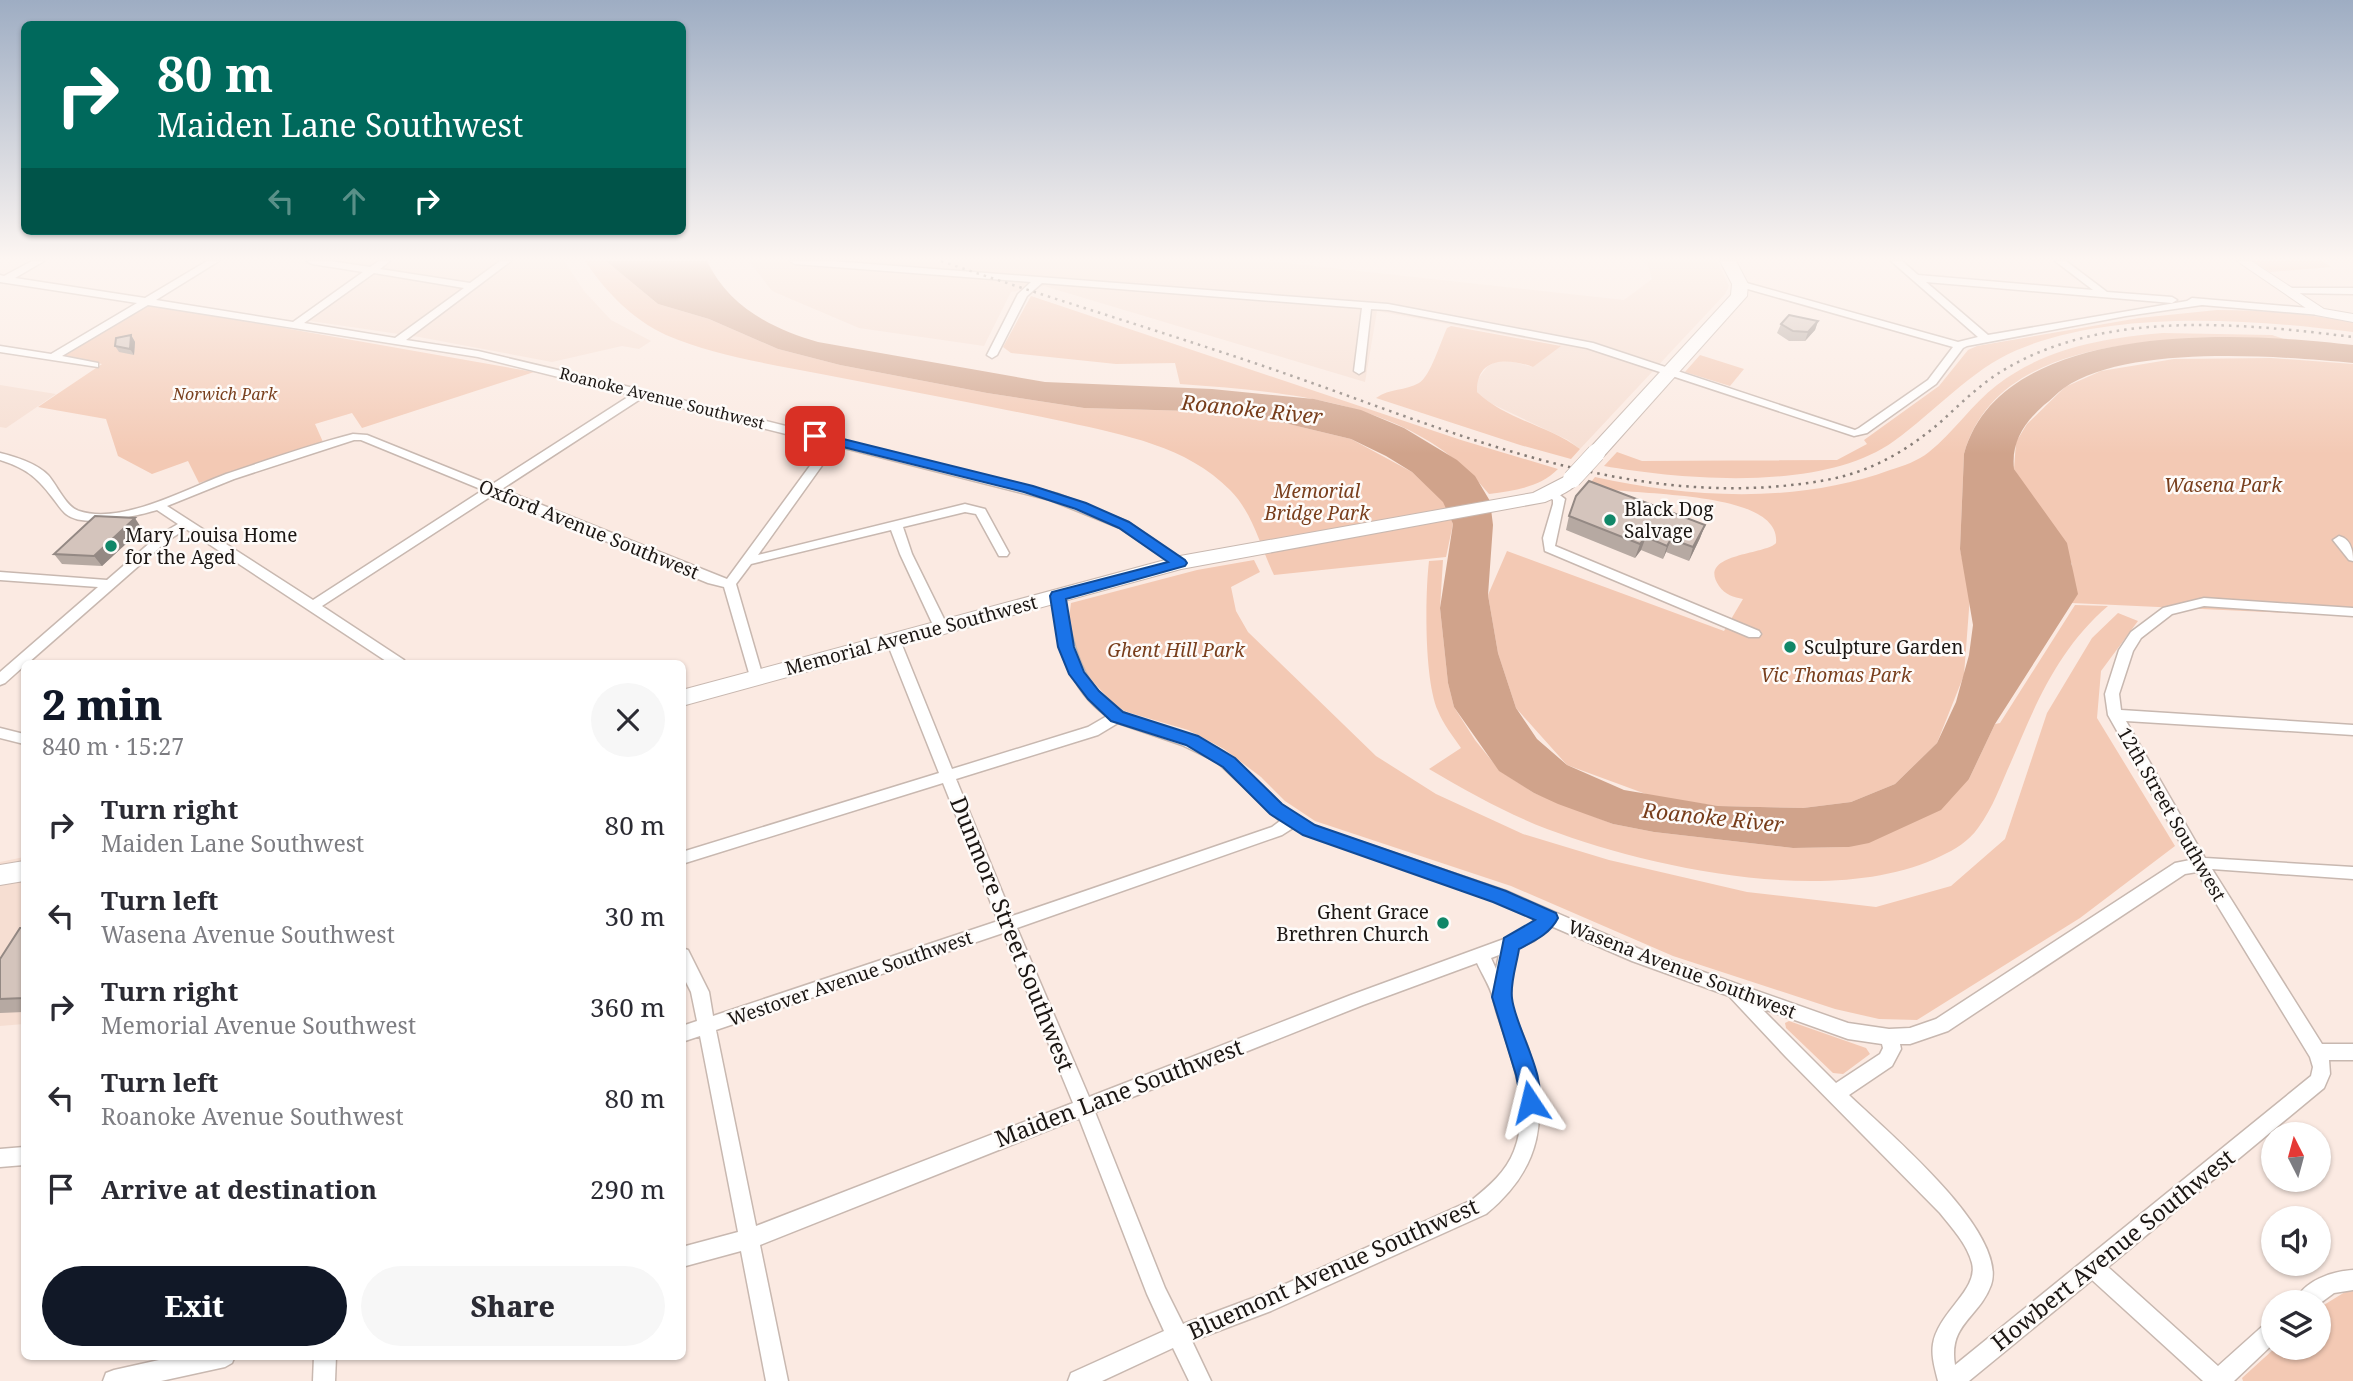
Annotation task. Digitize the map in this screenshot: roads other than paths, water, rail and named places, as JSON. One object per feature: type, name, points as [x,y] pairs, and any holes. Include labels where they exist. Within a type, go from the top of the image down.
[{"type":"main road","name":"Memorial Avenue Southwest","points":[[686,697],[1180,563],[1524,501],[1552,493],[1572,479],[1711,325]]},
{"type":"main road","points":[[0,875],[21,872]]},
{"type":"street","points":[[52,358],[106,325]]},
{"type":"street","name":"Roanoke Avenue Southwest","points":[[305,325],[478,354],[834,441],[1072,503],[1124,525],[1180,563]]},
{"type":"street","points":[[399,340],[419,325]]},
{"type":"street","points":[[992,355],[1007,325]]},
{"type":"street","points":[[1359,371],[1364,325]]},
{"type":"street","points":[[1486,325],[1573,341],[1854,433],[1863,431],[1932,382],[1959,346]]},
{"type":"street","points":[[1886,325],[1959,346],[1985,338],[2056,325]]},
{"type":"street","points":[[1970,325],[1985,338]]},
{"type":"street","points":[[0,349],[94,365]]},
{"type":"street","points":[[313,606],[642,393]]},
{"type":"street","name":"Oxford Avenue Southwest","points":[[158,505],[233,476],[359,436],[713,580],[730,584]]},
{"type":"street","points":[[756,677],[730,584],[834,441]]},
{"type":"street","points":[[0,456],[32,469],[53,489],[68,511],[79,515],[116,516],[158,505],[394,660]]},
{"type":"street","points":[[1552,493],[1559,499],[1559,505],[1549,538],[1549,548],[1754,634]]},
{"type":"street","points":[[744,562],[971,508],[981,512],[1003,553]]},
{"type":"street","points":[[24,660],[163,538],[186,524]]},
{"type":"street","points":[[896,525],[906,554],[941,627]]},
{"type":"street","points":[[2339,540],[2353,557]]},
{"type":"street","points":[[0,576],[111,584]]},
{"type":"street","name":"Wasena Avenue Southwest","points":[[1058,596],[1070,662],[1093,695],[1117,717],[1192,741],[1214,752],[1239,770],[1276,809],[1292,821],[1309,830],[1500,896],[1594,938],[1848,1031],[1889,1037],[1910,1036],[1942,1025],[2181,868],[2200,863],[2353,873]]},
{"type":"street","name":"12th Street Southwest","points":[[2316,1052],[2200,863],[2115,715],[2111,703],[2122,657],[2136,635],[2168,611],[2204,603],[2353,612]]},
{"type":"street","name":"Dunmore Street Southwest","points":[[893,640],[1084,1107],[1157,1294],[1200,1381]]},
{"type":"street","points":[[0,681],[21,663]]},
{"type":"street","points":[[2115,715],[2353,730]]},
{"type":"street","points":[[686,857],[1093,730],[1117,717]]},
{"type":"street","points":[[0,733],[21,738]]},
{"type":"street","name":"Westover Avenue Southwest","points":[[686,1033],[1277,831],[1292,821]]},
{"type":"street","name":"Maiden Lane Southwest","points":[[686,1256],[749,1239],[1510,944],[1538,930],[1549,918]]},
{"type":"street","name":"Bluemont Avenue Southwest","points":[[1079,1381],[1177,1337],[1264,1304],[1479,1207],[1508,1182],[1521,1162],[1528,1143],[1530,1102],[1526,1075],[1502,997],[1510,944]]},
{"type":"street","points":[[1481,955],[1502,997]]},
{"type":"street","points":[[686,963],[700,992],[708,1026],[777,1381]]},
{"type":"street","points":[[1733,990],[1935,1194],[1978,1250],[1983,1264],[1983,1278],[1979,1290],[1945,1334],[1944,1365],[1950,1381]]},
{"type":"street","points":[[1835,1094],[1886,1060],[1892,1049],[1889,1037]]},
{"type":"street","points":[[2316,1052],[2353,1052]]},
{"type":"street","name":"Howbert Avenue Southwest","points":[[1950,1381],[2318,1082],[2322,1074],[2322,1064],[2316,1052]]},
{"type":"street","points":[[0,1158],[21,1156]]},
{"type":"street","points":[[2092,1266],[2219,1381],[2261,1341]]},
{"type":"street","points":[[2319,1290],[2338,1282],[2353,1280]]},
{"type":"street","points":[[114,1381],[207,1360]]},
{"type":"street","points":[[324,1381],[325,1360]]},
{"type":"water","name":"Roanoke River","points":[[724,325],[774,325],[818,342],[1045,382],[1212,389],[1314,399],[1361,410],[1404,428],[1457,460],[1475,476],[1490,501],[1493,525],[1488,595],[1498,653],[1516,708],[1537,739],[1567,765],[1624,790],[1718,806],[1803,808],[1851,802],[1895,784],[1937,743],[1956,702],[1969,655],[1973,625],[1960,549],[1964,454],[1987,410],[2025,378],[2075,356],[2132,344],[2192,338],[2251,337],[2353,345],[2353,363],[2246,356],[2164,359],[2091,374],[2059,392],[2037,412],[2020,434],[2015,450],[2014,469],[2067,543],[2078,594],[1995,724],[1969,779],[1941,810],[1869,843],[1849,847],[1793,848],[1654,832],[1613,824],[1534,793],[1499,771],[1454,707],[1448,683],[1440,608],[1453,524],[1443,502],[1412,472],[1386,456],[1351,439],[1276,421],[1190,411],[1084,408],[840,365],[778,349]]},
{"type":"railway","points":[[1138,325],[1477,441],[1545,461],[1614,477],[1684,486],[1754,488],[1826,480],[1875,465],[1918,440],[1979,387],[2002,371],[2042,351],[2084,338],[2128,329],[2198,325]]},
{"type":"railway","points":[[2226,325],[2353,337]]},
{"type":"place","name":"Black Dog Salvage","points":[[1610,520]]},
{"type":"place","name":"Mary Louisa Home for the Aged","points":[[111,546]]},
{"type":"place","name":"Sculpture Garden","points":[[1790,647]]},
{"type":"place","name":"Ghent Grace Brethren Church","points":[[1443,923]]},
{"type":"park label","name":"Norwich Park","points":[[225,394]]},
{"type":"park label","name":"Wasena Park","points":[[2223,485]]},
{"type":"park label","name":"Memorial Bridge Park","points":[[1317,502]]},
{"type":"park label","name":"Ghent Hill Park","points":[[1176,650]]},
{"type":"park label","name":"Vic Thomas Park","points":[[1836,675]]}]
